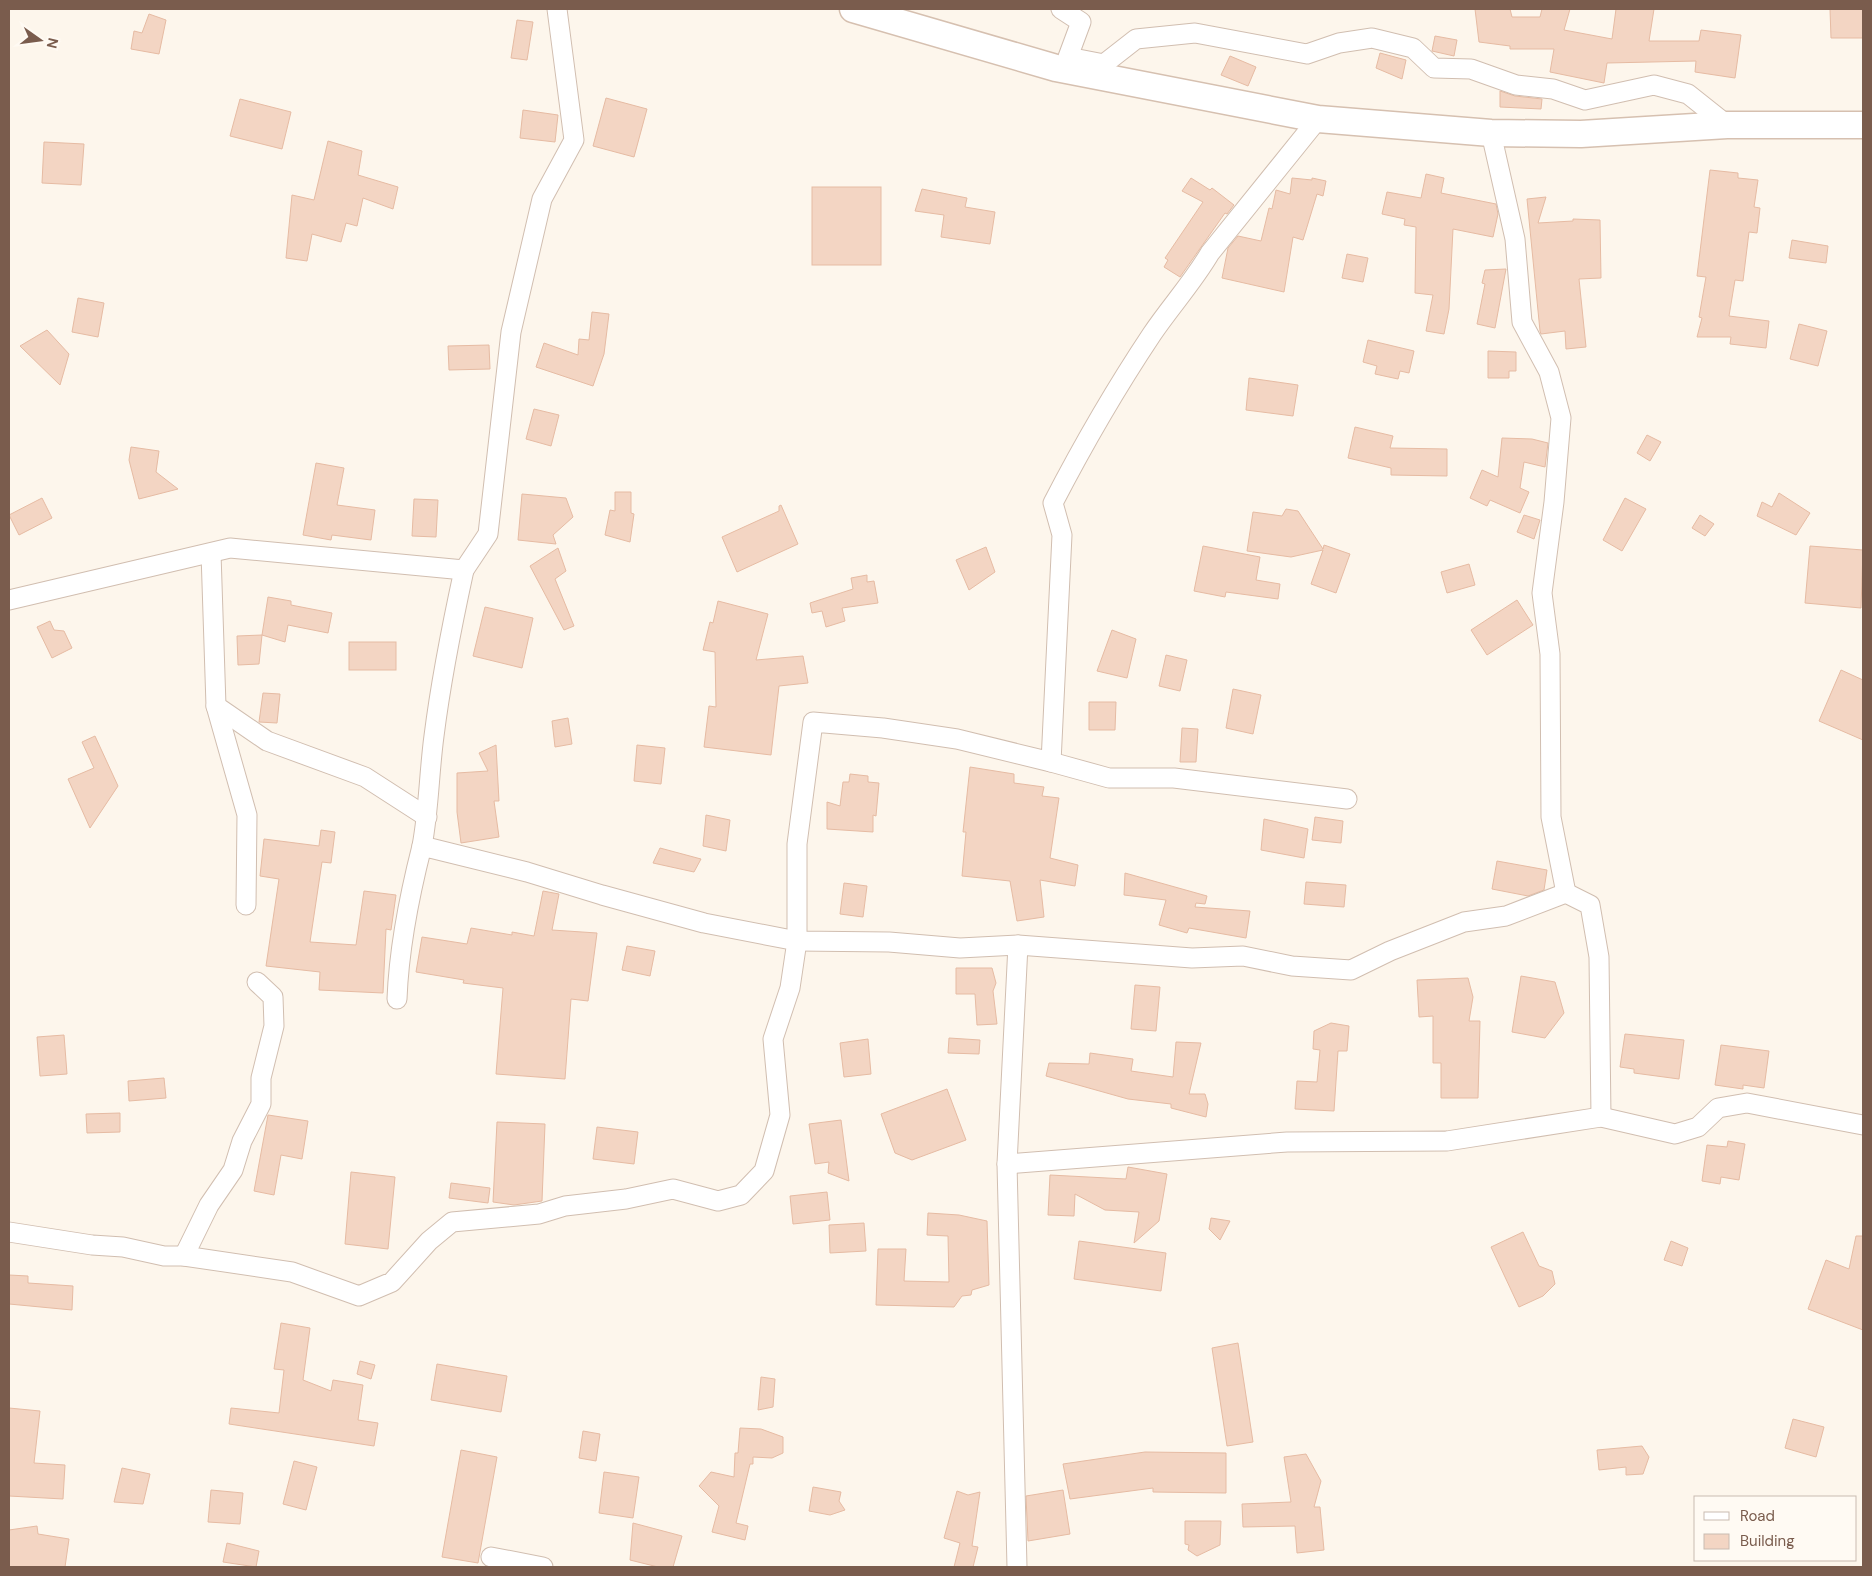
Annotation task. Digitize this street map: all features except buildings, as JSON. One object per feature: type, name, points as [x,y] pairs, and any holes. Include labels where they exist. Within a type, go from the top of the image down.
[{"type":"main road","points":[[853,9],[1056,68],[1318,119],[1491,134],[1581,134],[1727,125],[1863,125]]},
{"type":"street","points":[[397,999],[398,961],[407,904],[422,846],[427,817],[434,737],[448,642],[464,570],[488,534],[511,332],[542,198],[574,140],[557,9]]},
{"type":"street","points":[[1061,9],[1081,22],[1068,57],[1104,64],[1136,40],[1194,33],[1307,54],[1339,43],[1372,38],[1413,48],[1434,68],[1471,69],[1516,85],[1553,89],[1585,100],[1654,85],[1688,94],[1727,125]]},
{"type":"street","points":[[1051,762],[1062,535],[1053,503],[1090,433],[1152,334],[1210,253],[1318,119]]},
{"type":"street","points":[[1491,134],[1515,239],[1522,322],[1549,372],[1561,418],[1554,502],[1542,593],[1550,654],[1551,817],[1566,893]]},
{"type":"street","points":[[9,600],[230,548],[464,570]]},
{"type":"street","points":[[212,553],[216,706],[247,814],[246,905]]},
{"type":"street","points":[[216,706],[267,741],[365,777],[427,817]]},
{"type":"street","points":[[9,1232],[92,1245],[124,1247],[164,1256],[184,1256],[292,1272],[359,1296],[392,1282],[429,1241],[452,1222],[540,1214],[566,1206],[626,1199],[673,1189],[718,1201],[741,1195],[764,1172],[780,1115],[773,1039],[790,988],[797,942],[797,844],[813,722],[883,728],[956,739],[1109,778],[1174,778],[1347,799]]},
{"type":"street","points":[[422,846],[527,872],[704,924],[797,942],[889,942],[960,948],[1018,945],[1192,958],[1243,956],[1292,966],[1351,970],[1390,951],[1464,922],[1506,916],[1566,893],[1590,905],[1599,958],[1601,1117]]},
{"type":"street","points":[[1017,1567],[1007,1164],[1018,945]]},
{"type":"street","points":[[184,1256],[209,1205],[233,1170],[242,1141],[261,1104],[261,1078],[274,1026],[273,997],[257,982]]},
{"type":"street","points":[[1007,1164],[1287,1142],[1447,1140],[1601,1117],[1675,1134],[1698,1127],[1718,1108],[1747,1103],[1863,1125]]},
{"type":"street","points":[[491,1557],[543,1567]]}]
